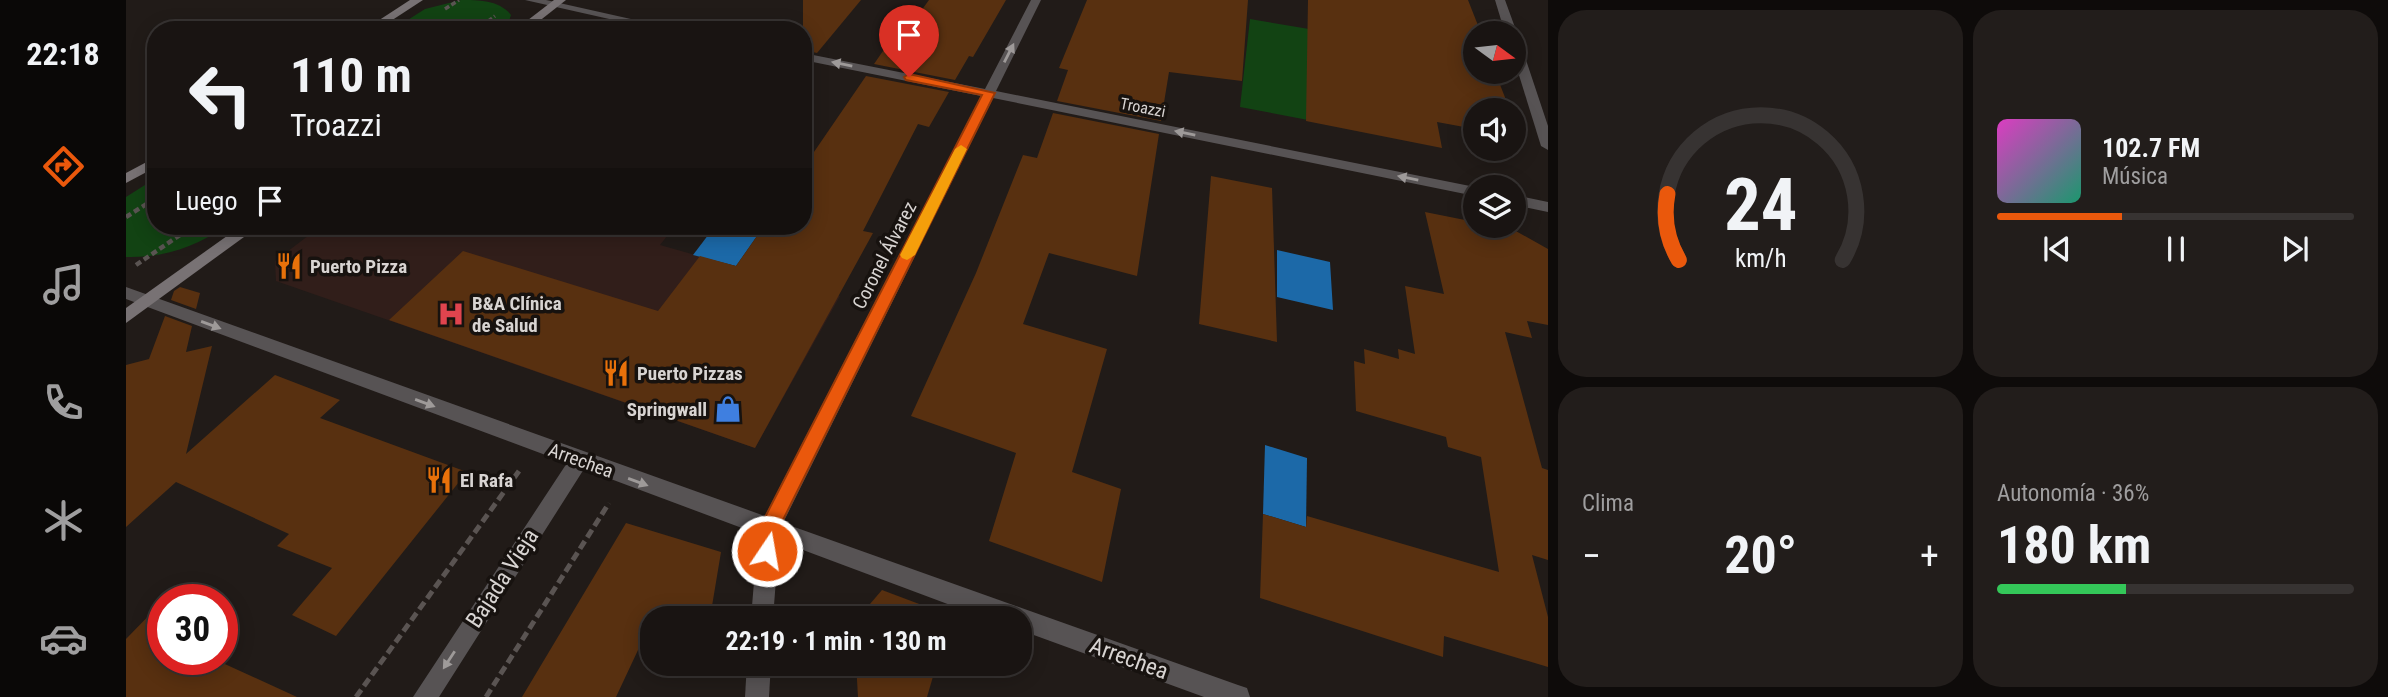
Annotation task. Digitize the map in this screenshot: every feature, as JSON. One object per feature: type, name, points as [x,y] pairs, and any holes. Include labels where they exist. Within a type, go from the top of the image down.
[{"type":"main road","points":[[384,21],[418,0]]},
{"type":"main road","points":[[532,21],[557,3]]},
{"type":"main road","points":[[126,179],[147,166]]},
{"type":"main road","points":[[126,317],[239,235]]},
{"type":"street","points":[[530,0],[557,3],[636,21]]},
{"type":"street","name":"Coronel Álvarez","points":[[768,529],[1036,0]]},
{"type":"street","points":[[1500,0],[1507,21]]},
{"type":"street","name":"Troazzi","points":[[812,58],[1463,190]]},
{"type":"street","points":[[1526,79],[1548,146]]},
{"type":"street","points":[[1526,202],[1548,206]]},
{"type":"street","name":"Arrechea","points":[[126,293],[982,606]]},
{"type":"street","name":"Bajada Vieja","points":[[425,697],[580,460]]},
{"type":"street","points":[[763,606],[768,529]]},
{"type":"street","name":"Arrechea","points":[[1032,624],[1238,697]]},
{"type":"street","points":[[757,697],[758,676]]},
{"type":"path","points":[[126,217],[147,204]]},
{"type":"path","points":[[126,272],[180,235]]},
{"type":"path","points":[[356,697],[538,444]]},
{"type":"path","points":[[486,697],[626,477]]},
{"type":"shaded area","points":[[309,235],[668,235],[660,245],[840,296],[755,448],[276,281],[275,261]]},
{"type":"green space","points":[[461,0],[482,1],[501,6],[511,15],[509,21],[406,21],[425,9]]},
{"type":"green space","points":[[1250,19],[1309,29],[1308,120],[1240,107]]},
{"type":"green space","points":[[147,184],[147,235],[211,235],[179,250],[153,256],[126,257],[126,197]]},
{"type":"water","points":[[708,235],[758,235],[736,266],[693,255]]},
{"type":"water","points":[[1277,250],[1330,262],[1333,310],[1277,297]]},
{"type":"water","points":[[1265,445],[1307,458],[1306,527],[1263,514]]},
{"type":"building","points":[[803,0],[861,0],[817,53],[812,52],[812,21],[803,21]]},
{"type":"building","points":[[929,0],[1006,0],[973,57],[969,56],[955,80],[874,64],[912,9],[921,11]]},
{"type":"building","points":[[1087,0],[1248,0],[1242,81],[1169,72],[1161,121],[1057,101],[1068,70],[1059,68]]},
{"type":"building","points":[[1308,0],[1468,0],[1476,21],[1463,21],[1463,84],[1500,84],[1505,98],[1463,98],[1463,127],[1437,122],[1442,148],[1306,121]]},
{"type":"building","points":[[866,76],[949,92],[929,127],[918,124],[863,231],[873,233],[755,448],[389,320],[463,251],[658,311],[700,256],[736,266],[758,235],[812,235],[812,155]]},
{"type":"building","points":[[1053,113],[1159,134],[1137,276],[1049,253],[1023,324],[1107,349],[1072,472],[1121,489],[1102,582],[989,541],[1016,453],[911,416],[976,273],[1023,155],[1037,158]]},
{"type":"building","points":[[1211,176],[1272,188],[1277,342],[1199,324]]},
{"type":"building","points":[[1425,212],[1463,220],[1463,238],[1526,237],[1548,249],[1548,325],[1527,321],[1532,338],[1505,332],[1542,468],[1548,470],[1548,560],[1532,555],[1548,617],[1548,667],[1444,636],[1443,657],[1260,598],[1263,514],[1306,527],[1307,516],[1499,572],[1481,457],[1448,447],[1446,437],[1356,411],[1354,361],[1365,364],[1364,349],[1399,359],[1398,349],[1415,354],[1405,286],[1444,294]]},
{"type":"building","points":[[180,287],[200,293],[196,309],[171,300],[174,291]]},
{"type":"building","points":[[165,316],[192,326],[186,352],[212,346],[186,454],[275,375],[340,400],[320,418],[467,472],[336,636],[292,615],[332,568],[277,546],[289,534],[176,482],[126,527],[126,365],[149,359]]},
{"type":"building","points":[[626,523],[721,552],[712,606],[640,606],[640,646],[616,697],[522,697]]},
{"type":"building","points":[[882,590],[924,606],[868,606]]},
{"type":"building","points":[[147,617],[147,675],[238,675],[238,670],[297,697],[126,697],[126,639]]},
{"type":"building","points":[[857,676],[933,676],[927,697],[858,697]]},
{"type":"slow traffic","points":[[907,255],[961,149]]},
{"type":"place","name":"Puerto Pizza","points":[[289,266]]},
{"type":"place","name":"B&A Clínica de Salud","points":[[451,314]]},
{"type":"place","name":"Puerto Pizzas","points":[[616,373]]},
{"type":"place","name":"Springwall","points":[[728,409]]},
{"type":"place","name":"El Rafa","points":[[439,480]]},
{"type":"route","points":[[767,551],[768,529],[989,93],[909,77]]}]
